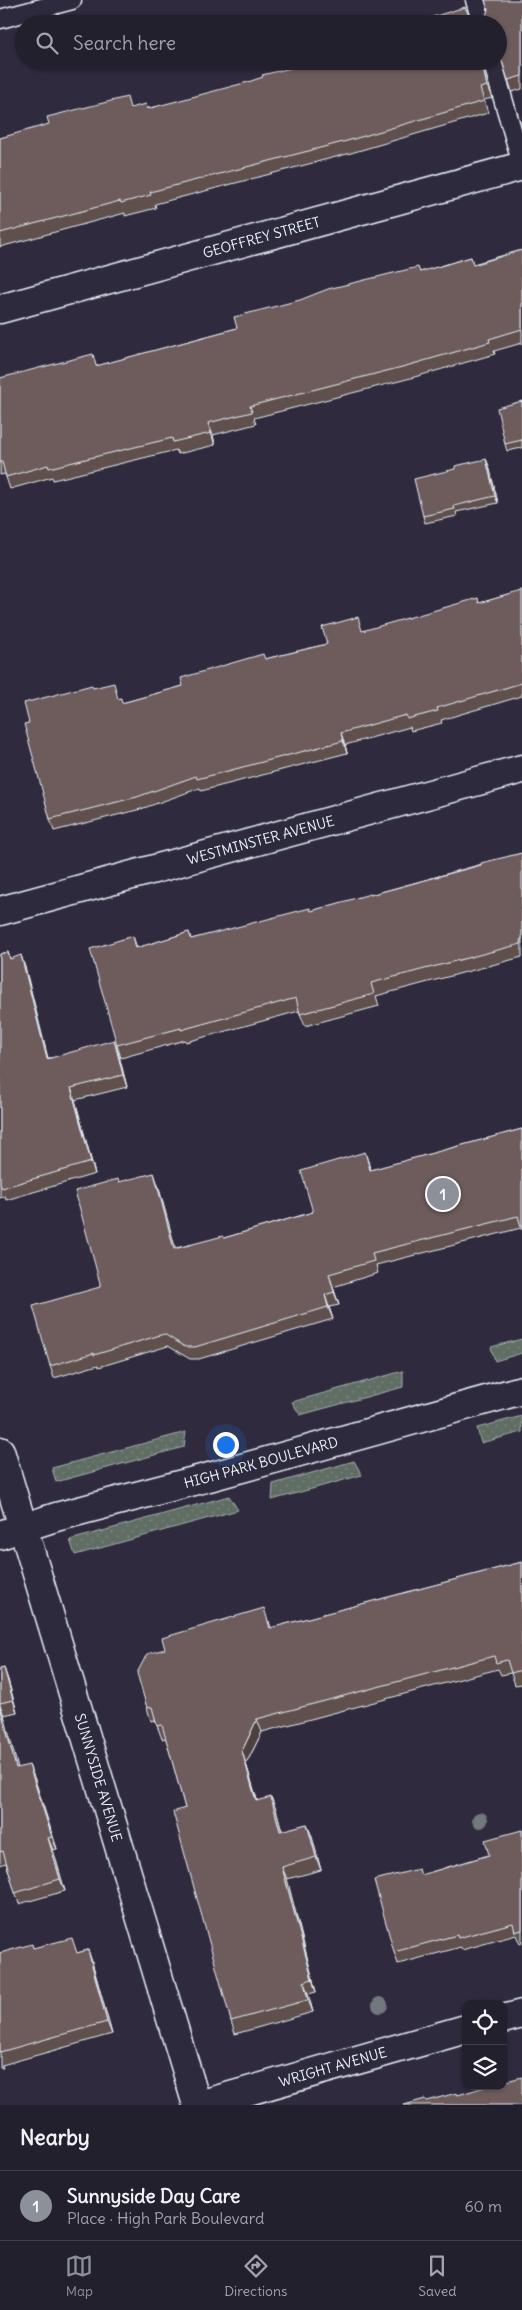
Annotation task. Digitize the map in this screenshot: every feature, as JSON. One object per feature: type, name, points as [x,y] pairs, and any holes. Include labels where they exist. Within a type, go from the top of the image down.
[{"type":"street","name":"GEOFFREY STREET","points":[[0,309],[522,165]]},
{"type":"street","name":"WESTMINSTER AVENUE","points":[[0,911],[522,769]]},
{"type":"street","name":"HIGH PARK BOULEVARD","points":[[11,1531],[522,1390]]},
{"type":"street","name":"SUNNYSIDE AVENUE","points":[[0,1452],[11,1531],[198,2105]]},
{"type":"street","points":[[507,2018],[522,2014]]},
{"type":"street","name":"WRIGHT AVENUE","points":[[198,2105],[462,2030]]},
{"type":"lane","points":[[15,15],[72,0]]},
{"type":"lane","points":[[475,0],[479,15]]},
{"type":"lane","points":[[0,19],[15,15]]},
{"type":"lane","points":[[495,70],[522,165]]},
{"type":"green space","points":[[522,1339],[522,1353],[495,1361],[491,1347]]},
{"type":"green space","points":[[403,1371],[403,1387],[300,1415],[292,1402]]},
{"type":"green space","points":[[522,1416],[522,1432],[481,1443],[477,1428]]},
{"type":"green space","points":[[186,1432],[184,1447],[56,1482],[52,1468]]},
{"type":"green space","points":[[354,1461],[362,1475],[272,1500],[273,1484]]},
{"type":"green space","points":[[229,1496],[238,1510],[75,1555],[70,1540]]},
{"type":"building","points":[[485,0],[522,0],[522,76],[508,80],[505,70],[507,70],[507,15],[486,15],[488,9]]},
{"type":"building","points":[[465,7],[469,15],[439,15]]},
{"type":"building","points":[[283,70],[483,70],[487,86],[480,88],[484,101],[347,141],[150,192],[151,195],[121,203],[120,201],[0,233],[0,138],[49,124],[47,117],[127,97],[130,108],[146,104],[147,109],[248,82],[263,77],[262,75]]},
{"type":"building","points":[[522,250],[522,329],[489,339],[490,342],[406,366],[250,406],[252,412],[208,423],[211,433],[173,442],[172,438],[49,468],[48,465],[6,477],[2,462],[0,462],[0,378],[93,354],[96,366],[237,328],[234,317],[300,300],[328,289],[418,267],[420,272],[471,257],[473,265]]},
{"type":"building","points":[[522,401],[522,440],[505,444],[497,408]]},
{"type":"building","points":[[486,459],[495,496],[454,506],[455,509],[423,516],[414,479],[455,469],[455,466]]},
{"type":"building","points":[[522,591],[522,683],[437,708],[438,711],[407,719],[406,715],[341,733],[343,741],[197,779],[196,776],[137,797],[50,819],[24,724],[29,723],[24,703],[92,685],[93,688],[114,683],[118,699],[121,698],[122,703],[183,686],[181,678],[263,654],[265,659],[327,644],[322,627],[358,617],[362,631],[478,598],[479,603]]},
{"type":"building","points":[[522,853],[521,944],[371,983],[374,994],[300,1014],[296,998],[181,1030],[181,1028],[117,1045],[90,949],[133,936],[136,948],[189,932],[191,939],[310,908],[311,911]]},
{"type":"building","points":[[8,952],[10,959],[21,955],[47,1059],[114,1040],[123,1075],[71,1088],[91,1162],[2,1188],[0,1184],[0,954]]},
{"type":"building","points":[[522,1129],[522,1227],[518,1216],[372,1253],[374,1261],[329,1274],[334,1292],[325,1295],[328,1307],[195,1347],[185,1347],[164,1334],[50,1366],[33,1306],[100,1287],[75,1191],[118,1179],[119,1182],[154,1173],[174,1249],[223,1236],[224,1238],[313,1212],[301,1171],[365,1152],[370,1170]]},
{"type":"building","points":[[522,1562],[522,1670],[511,1673],[507,1660],[496,1663],[494,1656],[257,1719],[242,1751],[256,1801],[271,1797],[280,1831],[307,1824],[316,1857],[282,1867],[312,1979],[304,1982],[308,2000],[231,2021],[173,1812],[185,1808],[162,1725],[157,1726],[152,1707],[147,1708],[137,1673],[147,1654],[165,1649],[162,1638],[264,1608],[270,1628]]},
{"type":"building","points":[[4,1668],[13,1700],[0,1703],[0,1669]]},
{"type":"building","points":[[0,1706],[16,1768],[29,1765],[52,1837],[48,1838],[60,1879],[15,1893],[3,1851],[0,1852]]},
{"type":"building","points":[[522,1830],[522,1930],[515,1932],[513,1923],[458,1938],[457,1935],[394,1952],[374,1880],[419,1869],[421,1875],[489,1855],[485,1840]]},
{"type":"building","points":[[72,1938],[77,1953],[88,1950],[107,2022],[0,2052],[0,1953],[32,1944],[33,1948]]},
{"type":"building","points":[[522,2077],[522,2105],[404,2105],[425,2099],[426,2101],[475,2090],[507,2090],[507,2081]]},
{"type":"place","name":"Sunnyside Day Care","points":[[443,1194]]}]
